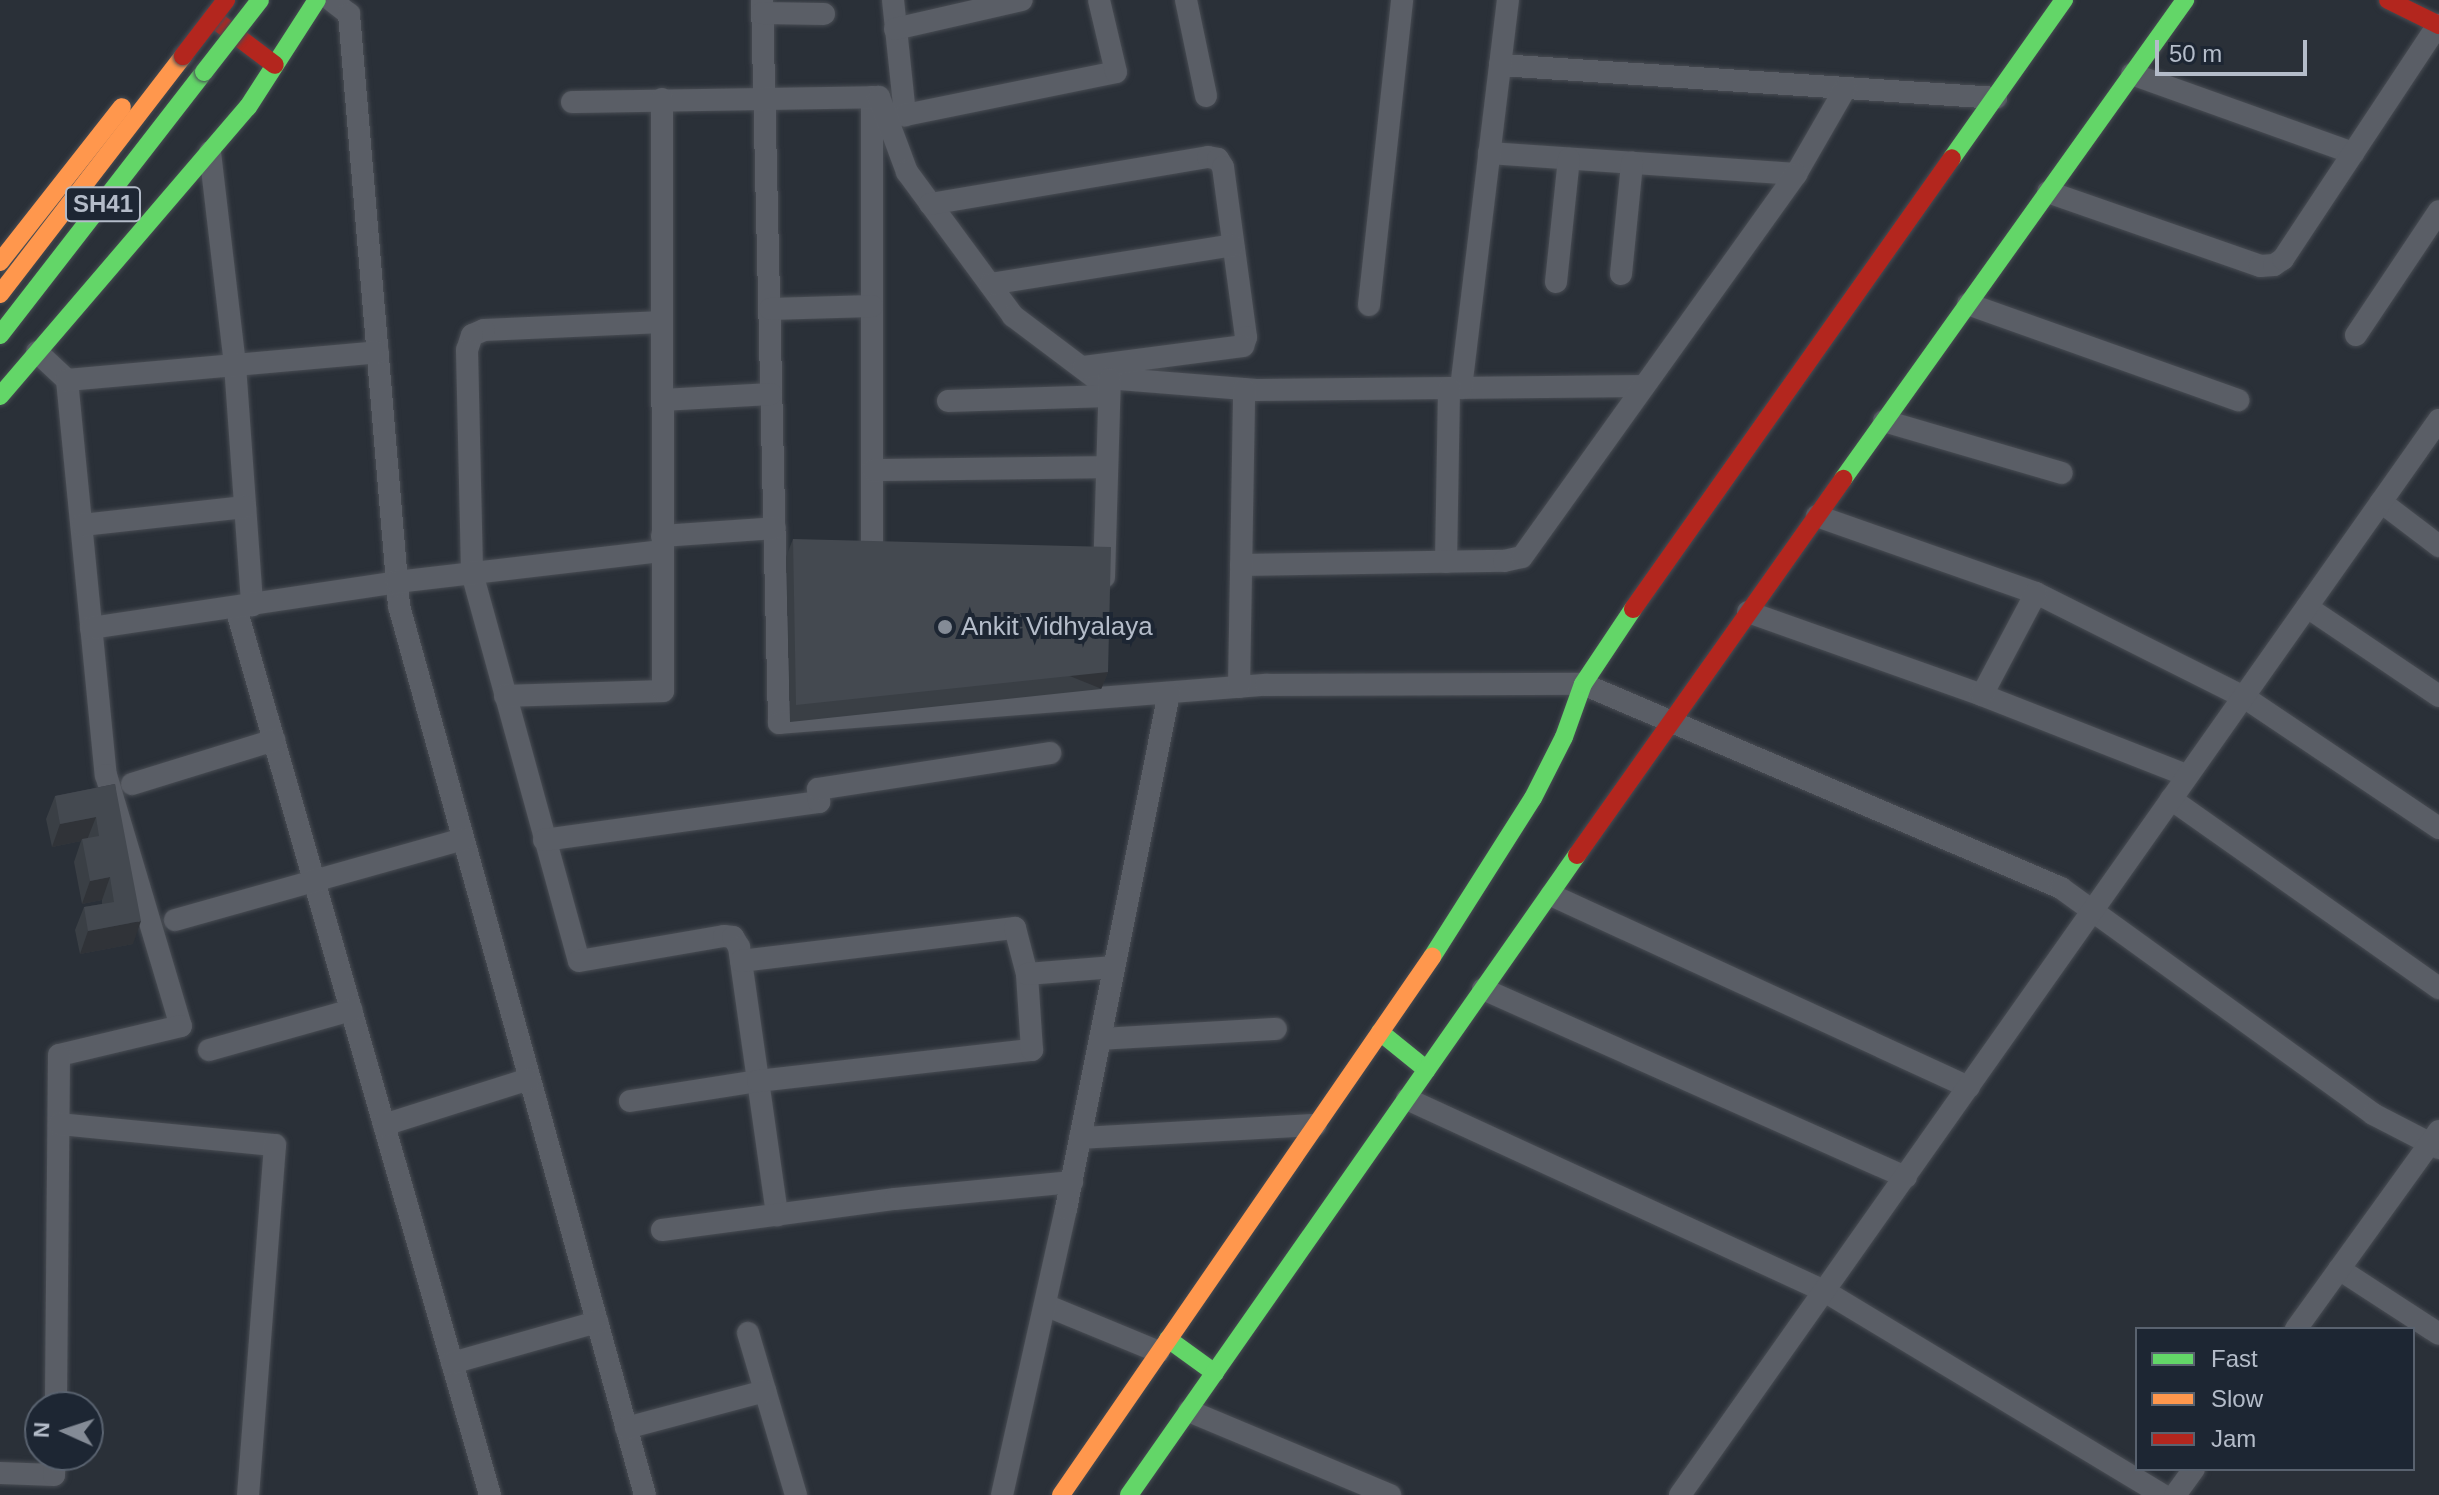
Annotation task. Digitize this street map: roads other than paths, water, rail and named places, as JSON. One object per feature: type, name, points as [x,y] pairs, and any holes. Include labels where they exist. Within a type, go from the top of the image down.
[{"type":"street","name":"SH41","points":[[0,294],[226,0]]},
{"type":"street","name":"SH41","points":[[0,335],[260,0]]},
{"type":"street","points":[[0,396],[248,107],[317,0]]},
{"type":"street","points":[[331,0],[349,14],[399,606],[645,1495]]},
{"type":"street","points":[[893,0],[905,115],[1116,72],[1099,0]]},
{"type":"street","points":[[895,29],[1022,0]]},
{"type":"street","points":[[1186,0],[1206,96]]},
{"type":"street","points":[[1369,305],[1402,0]]},
{"type":"street","points":[[1446,562],[1455,388],[1508,0]]},
{"type":"street","points":[[1061,1495],[1473,897],[1533,798],[1564,737],[1583,684],[2064,0]]},
{"type":"street","points":[[1129,1495],[1670,722],[2185,0]]},
{"type":"street","points":[[2048,192],[2260,266],[2274,265],[2283,259],[2438,25],[2388,0]]},
{"type":"street","points":[[0,262],[203,4],[275,65]]},
{"type":"street","points":[[824,14],[762,6],[779,723],[1239,687],[1583,684],[2061,888],[2091,913],[2373,1114],[2436,1141],[2297,1327]]},
{"type":"street","points":[[1500,65],[1996,98]]},
{"type":"street","points":[[2132,74],[2353,153]]},
{"type":"street","points":[[1241,565],[1504,561],[1522,557],[1796,174],[1845,89]]},
{"type":"street","points":[[872,97],[872,555]]},
{"type":"street","points":[[572,102],[879,97],[907,172],[1013,316],[1109,388]]},
{"type":"street","points":[[505,696],[663,691],[662,99]]},
{"type":"street","points":[[210,152],[235,365],[245,507],[244,606],[274,740],[490,1495]]},
{"type":"street","points":[[1489,153],[1796,174]]},
{"type":"street","points":[[930,204],[1208,157],[1218,159],[1223,167],[1246,337],[1243,346],[1080,367]]},
{"type":"street","points":[[1556,282],[1569,159]]},
{"type":"street","points":[[1621,274],[1632,163]]},
{"type":"street","points":[[2356,335],[2439,211]]},
{"type":"street","points":[[990,284],[1233,245]]},
{"type":"street","points":[[1968,304],[2238,400]]},
{"type":"street","points":[[770,309],[872,306]]},
{"type":"street","points":[[662,322],[484,330],[472,335],[467,350],[472,573],[579,961],[733,937],[741,961],[777,1215]]},
{"type":"street","points":[[37,352],[67,380],[106,775],[181,1026],[59,1055],[56,1391]]},
{"type":"street","points":[[67,380],[378,352]]},
{"type":"street","points":[[948,401],[1109,388],[1644,386]]},
{"type":"street","points":[[1104,595],[1097,552],[1107,467],[1109,388]]},
{"type":"street","points":[[1239,687],[1244,389]]},
{"type":"street","points":[[662,400],[771,394]]},
{"type":"street","points":[[1680,1495],[2439,420]]},
{"type":"street","points":[[1884,421],[2062,473]]},
{"type":"street","points":[[873,470],[1107,467]]},
{"type":"street","points":[[2381,502],[2439,546]]},
{"type":"street","points":[[82,525],[245,507]]},
{"type":"street","points":[[1817,516],[2036,593],[2244,697],[2439,828]]},
{"type":"street","points":[[91,628],[775,528]]},
{"type":"street","points":[[844,556],[900,555]]},
{"type":"street","points":[[775,557],[801,556]]},
{"type":"street","points":[[1982,695],[2036,593]]},
{"type":"street","points":[[2307,607],[2439,696]]},
{"type":"street","points":[[1748,612],[1982,695],[2186,775]]},
{"type":"street","points":[[1101,698],[1102,673]]},
{"type":"street","points":[[1002,1495],[1072,1182],[1169,693]]},
{"type":"street","points":[[132,784],[274,740]]},
{"type":"street","points":[[544,840],[819,802],[818,789],[1050,753]]},
{"type":"street","points":[[2171,799],[2439,988]]},
{"type":"street","points":[[175,920],[463,839]]},
{"type":"street","points":[[1551,895],[1969,1087]]},
{"type":"street","points":[[630,1101],[758,1081],[1032,1050],[1027,974],[1015,928],[741,961]]},
{"type":"street","points":[[1027,974],[1114,967]]},
{"type":"street","points":[[1483,989],[1906,1177]]},
{"type":"street","points":[[209,1050],[351,1010]]},
{"type":"street","points":[[1100,1039],[1276,1029]]},
{"type":"street","points":[[1380,1032],[1427,1070]]},
{"type":"street","points":[[384,1125],[529,1079]]},
{"type":"street","points":[[1407,1099],[1826,1292],[2163,1495]]},
{"type":"street","points":[[59,1124],[275,1145],[248,1495]]},
{"type":"street","points":[[1080,1138],[1316,1125]]},
{"type":"street","points":[[662,1230],[1072,1182]]},
{"type":"street","points":[[2339,1269],[2439,1334]]},
{"type":"street","points":[[1045,1305],[1164,1346],[1215,1373]]},
{"type":"street","points":[[452,1363],[597,1322]]},
{"type":"street","points":[[748,1333],[796,1495]]},
{"type":"street","points":[[626,1428],[765,1391]]},
{"type":"street","points":[[1189,1411],[1390,1495]]},
{"type":"street","points":[[0,1473],[54,1475],[54,1471]]},
{"type":"street","points":[[2175,1495],[2193,1471]]},
{"type":"place","name":"Ankit Vidhyalaya","points":[[945,627]]}]
